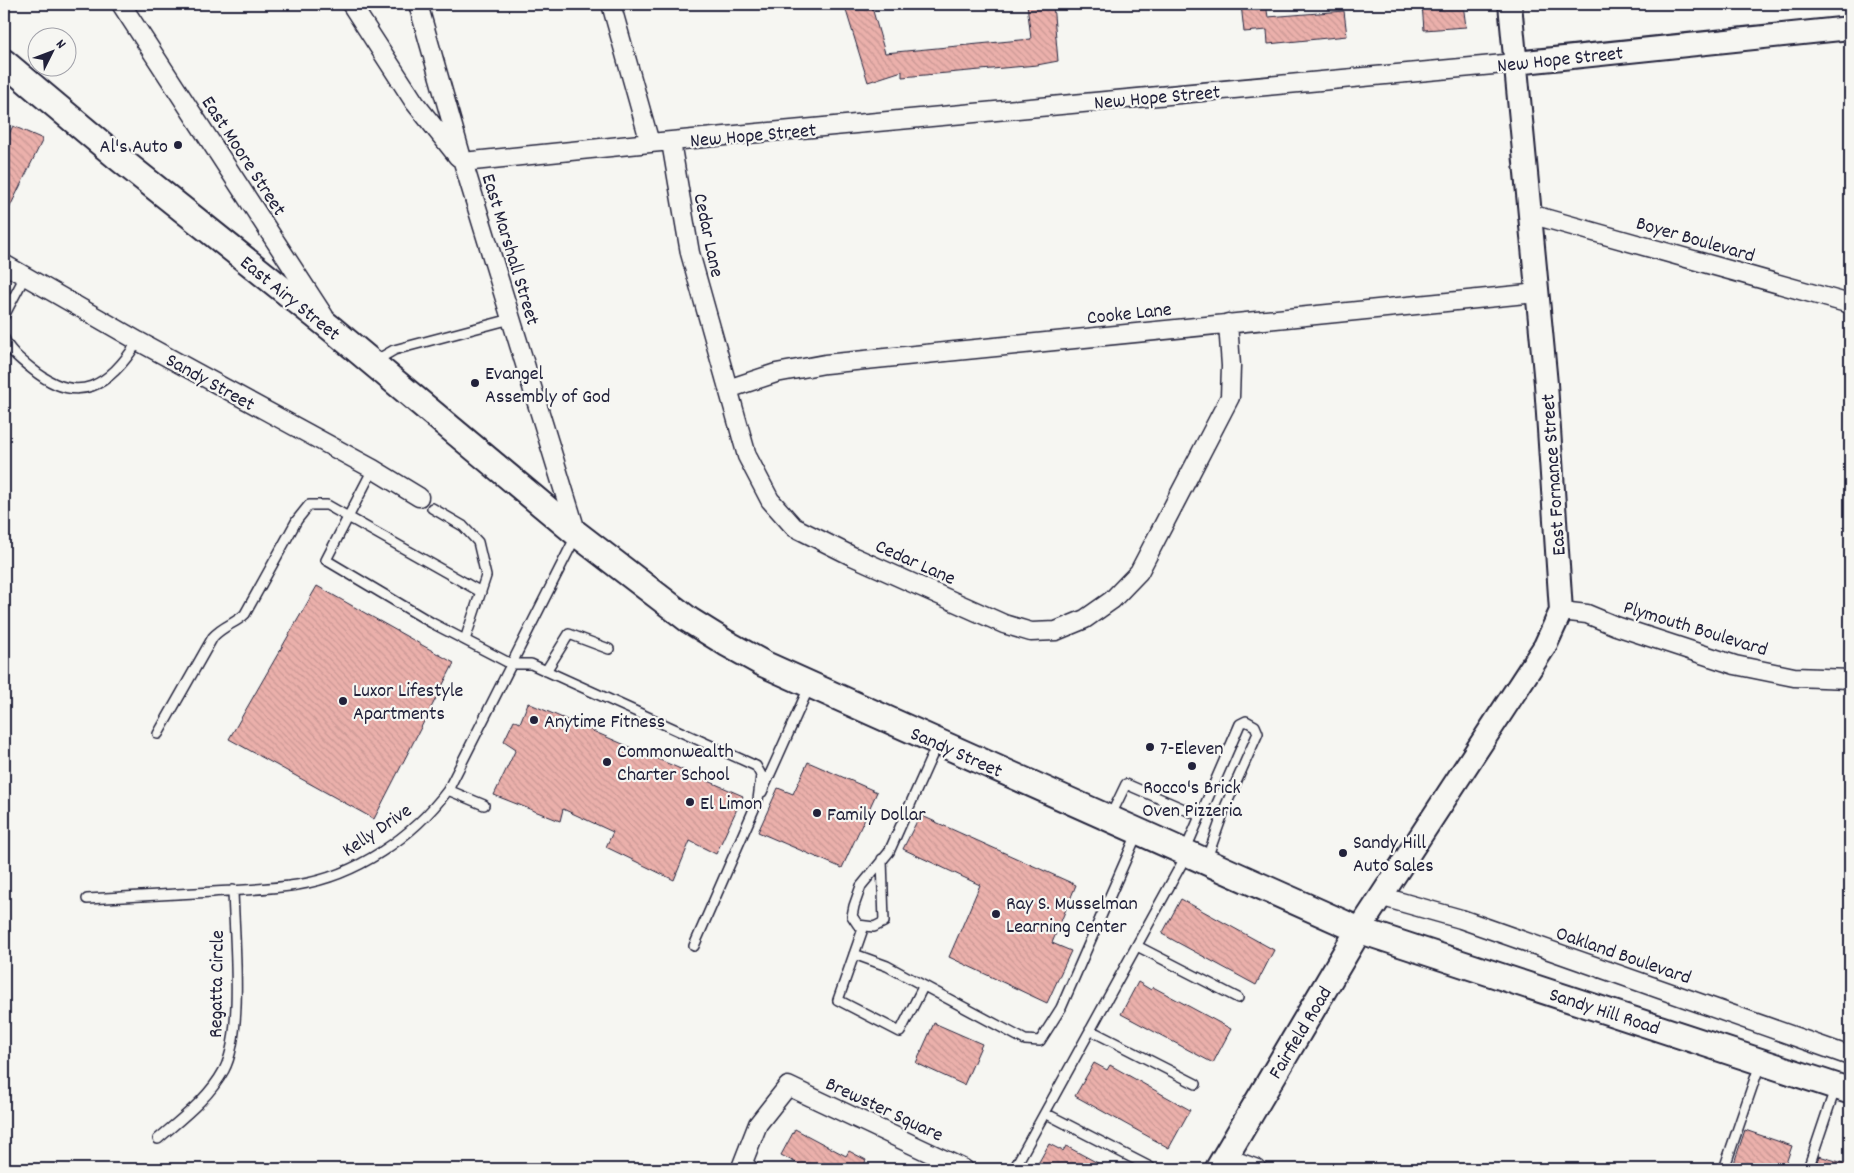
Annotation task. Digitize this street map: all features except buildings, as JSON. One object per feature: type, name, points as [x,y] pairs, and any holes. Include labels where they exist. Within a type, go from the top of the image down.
[{"type":"main road","name":"East Airy Street","points":[[8,69],[332,329],[577,534]]},
{"type":"main road","name":"Sandy Street","points":[[577,534],[688,620],[733,648],[810,685],[1360,930]]},
{"type":"main road","name":"Sandy Hill Road","points":[[1360,930],[1843,1088]]},
{"type":"main road","name":"Fairfield Road","points":[[1222,1163],[1360,930]]},
{"type":"street","name":"East Moore Street","points":[[121,4],[332,329]]},
{"type":"street","name":"East Marshall Street","points":[[351,4],[415,104],[463,162],[577,534]]},
{"type":"street","points":[[418,4],[463,162]]},
{"type":"street","points":[[611,4],[650,143]]},
{"type":"street","name":"East Fornance Street","points":[[1383,897],[1545,646],[1561,611],[1546,384],[1510,4]]},
{"type":"street","name":"New Hope Street","points":[[463,162],[1515,63],[1850,28]]},
{"type":"street","name":"Cedar Lane","points":[[671,142],[690,253],[747,456],[770,500],[794,527],[852,556],[1004,624],[1031,632],[1056,631],[1085,619],[1112,600],[1140,572],[1230,397],[1228,323]]},
{"type":"street","name":"Boyer Boulevard","points":[[1530,214],[1850,304]]},
{"type":"street","name":"Sandy Street","points":[[4,264],[138,341],[373,469],[425,503]]},
{"type":"street","name":"Cooke Lane","points":[[728,389],[776,373],[824,364],[1537,293]]},
{"type":"street","name":"Plymouth Boulevard","points":[[1561,611],[1587,614],[1616,626],[1734,665],[1794,677],[1850,679]]},
{"type":"street","name":"Fairfield Road","points":[[1360,930],[1383,897]]},
{"type":"street","name":"Oakland Boulevard","points":[[1383,897],[1461,919],[1850,1056]]},
{"type":"street","name":"Brewster Square","points":[[746,1167],[758,1124],[788,1086],[964,1169]]},
{"type":"street","points":[[1222,1163],[1257,1169]]},
{"type":"lane","points":[[4,316],[25,276]]},
{"type":"lane","points":[[372,362],[394,350],[511,319]]},
{"type":"lane","points":[[4,338],[21,360],[42,378],[62,387],[90,389],[121,367],[138,341]]},
{"type":"lane","points":[[373,469],[326,560],[465,640],[511,664],[531,664],[756,766],[761,775],[758,800]]},
{"type":"lane","points":[[425,503],[463,526],[478,542],[486,576],[465,640]]},
{"type":"lane","points":[[158,734],[213,637],[224,625],[238,621],[253,603],[302,513],[309,506],[319,504],[326,506],[481,592]]},
{"type":"lane","name":"Kelly Drive","points":[[87,899],[299,885],[341,873],[362,864],[408,833],[448,790],[577,534]]},
{"type":"lane","points":[[546,671],[569,634],[608,649]]},
{"type":"lane","points":[[694,946],[810,685]]},
{"type":"lane","points":[[1014,1169],[1137,946],[1226,805],[1258,733],[1255,726],[1246,721],[1240,724],[1200,816],[1193,856]]},
{"type":"lane","points":[[882,859],[884,922],[880,926],[858,925],[852,916],[861,886],[882,859],[889,852],[938,742]]},
{"type":"lane","points":[[1110,818],[1126,784],[1200,816]]},
{"type":"lane","points":[[448,790],[484,805]]},
{"type":"lane","points":[[854,954],[887,966],[1024,1040],[1040,1041],[1061,1008],[1138,831]]},
{"type":"lane","name":"Regatta Circle","points":[[158,1139],[205,1096],[225,1068],[231,1052],[236,1006],[233,890]]},
{"type":"lane","points":[[864,926],[838,1000],[900,1032],[923,987]]},
{"type":"lane","points":[[1137,946],[1238,998]]},
{"type":"lane","points":[[1090,1030],[1196,1084]]},
{"type":"lane","points":[[1724,1169],[1761,1061]]},
{"type":"lane","points":[[1808,1169],[1843,1088]]},
{"type":"lane","points":[[1045,1113],[1150,1166]]},
{"type":"place","name":"Al's Auto","points":[[178,145]]},
{"type":"place","name":"Evangel Assembly of God","points":[[475,383]]},
{"type":"place","name":"Luxor Lifestyle Apartments","points":[[343,701]]},
{"type":"place","name":"Anytime Fitness","points":[[534,720]]},
{"type":"place","name":"7-Eleven","points":[[1150,747]]},
{"type":"place","name":"Commonwealth Charter School","points":[[607,762]]},
{"type":"place","name":"Rocco's Brick Oven Pizzeria","points":[[1192,766]]},
{"type":"place","name":"El Limon","points":[[690,802]]},
{"type":"place","name":"Family Dollar","points":[[817,813]]},
{"type":"place","name":"Sandy Hill Auto Sales","points":[[1343,853]]},
{"type":"place","name":"Ray S. Musselman Learning Center","points":[[996,914]]}]
